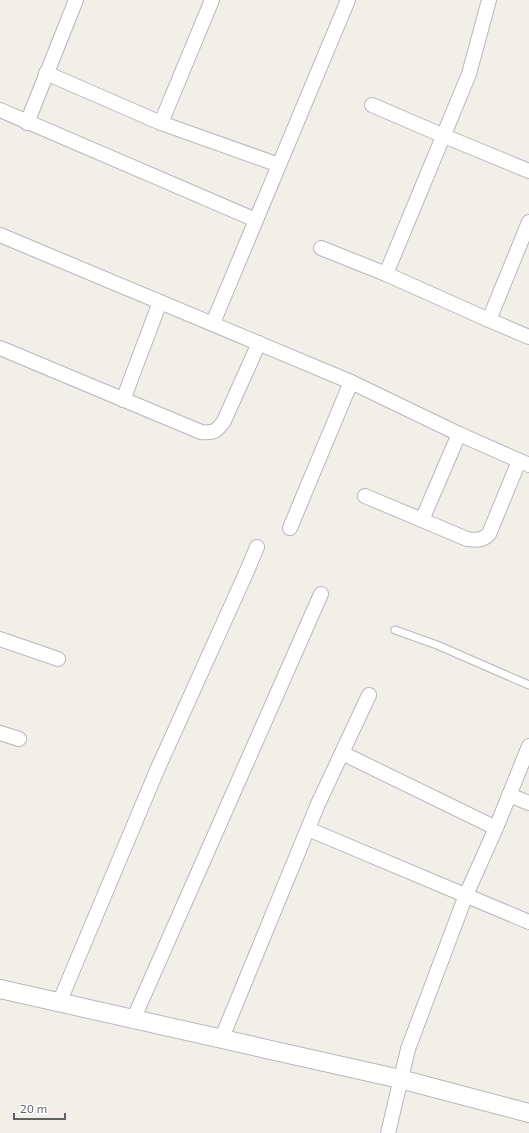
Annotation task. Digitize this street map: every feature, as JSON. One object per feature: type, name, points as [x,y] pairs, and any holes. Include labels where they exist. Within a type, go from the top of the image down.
[{"type":"street","points":[[27,123],[76,0]]},
{"type":"street","points":[[161,123],[212,0]]},
{"type":"street","points":[[213,323],[348,0]]},
{"type":"street","points":[[386,274],[469,74],[489,0]]},
{"type":"street","points":[[46,73],[161,123],[279,165]]},
{"type":"street","points":[[372,105],[529,170]]},
{"type":"street","points":[[0,110],[27,123],[256,220]]},
{"type":"street","points":[[488,320],[529,222]]},
{"type":"street","points":[[0,235],[213,323],[350,382],[524,463],[489,534],[485,539],[467,539],[365,496]]},
{"type":"street","points":[[321,248],[386,274],[529,337]]},
{"type":"street","points":[[123,400],[160,302]]},
{"type":"street","points":[[0,348],[201,432],[212,432],[218,429],[224,421],[259,343]]},
{"type":"street","points":[[290,528],[350,382]]},
{"type":"street","points":[[422,520],[459,434]]},
{"type":"street","points":[[59,1003],[158,768],[247,571],[256,547]]},
{"type":"street","points":[[133,1020],[322,594]]},
{"type":"street","points":[[0,639],[58,659]]},
{"type":"street","points":[[221,1040],[308,829],[369,695]]},
{"type":"street","points":[[0,733],[19,739]]},
{"type":"street","points":[[388,1133],[408,1049],[466,895],[496,828],[529,746]]},
{"type":"street","points":[[342,753],[496,828]]},
{"type":"street","points":[[509,795],[529,803]]},
{"type":"street","points":[[308,829],[529,922]]},
{"type":"street","points":[[0,989],[221,1040],[400,1079],[529,1113]]},
{"type":"lane","points":[[395,630],[437,645],[529,685]]}]
